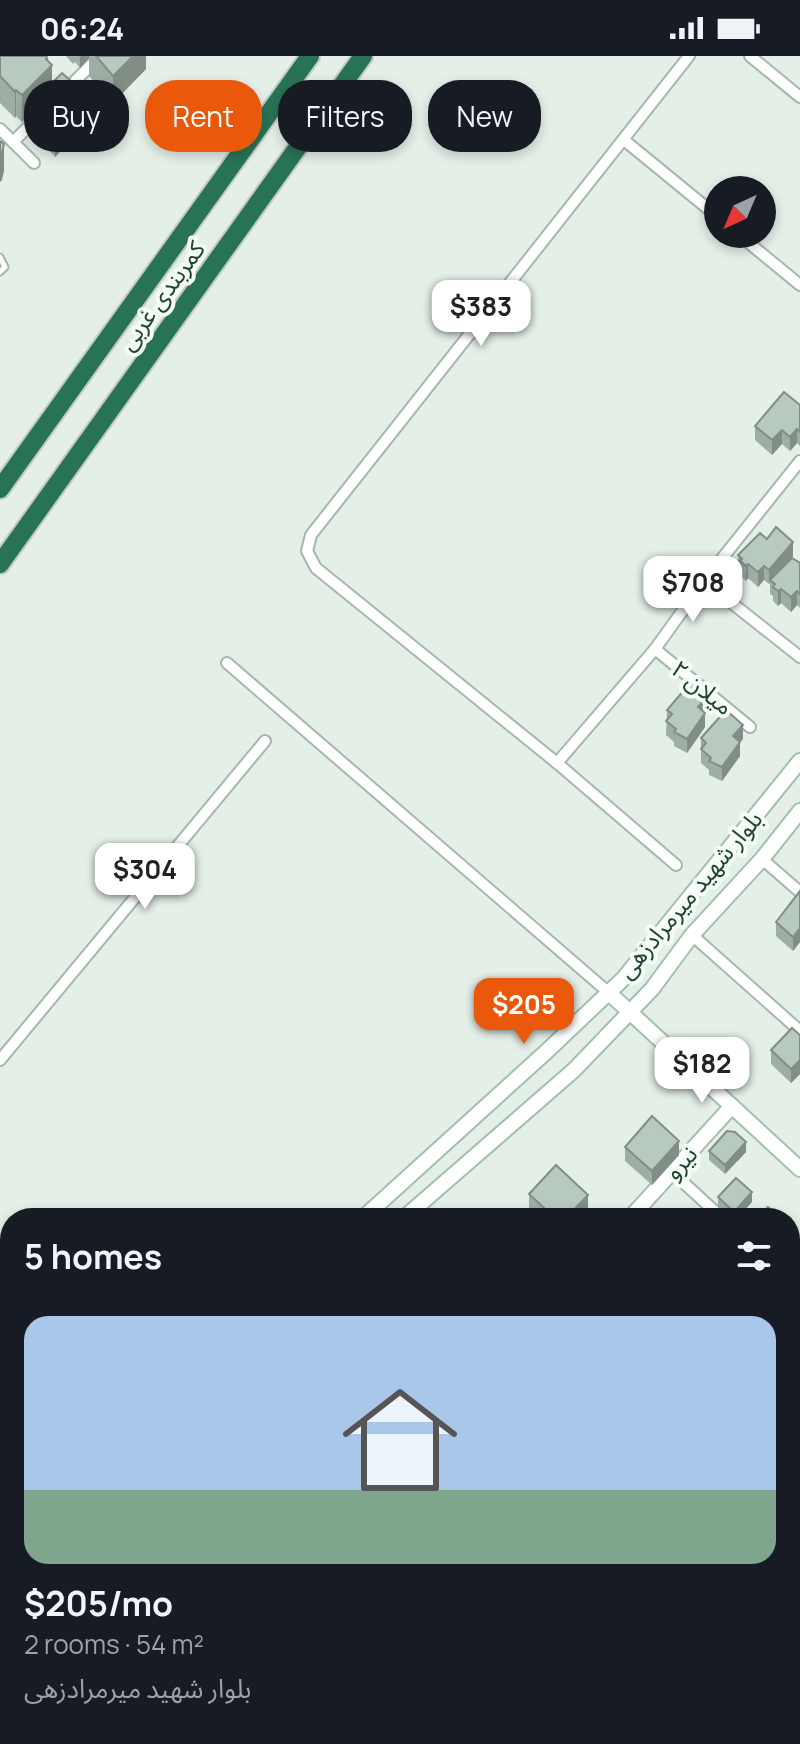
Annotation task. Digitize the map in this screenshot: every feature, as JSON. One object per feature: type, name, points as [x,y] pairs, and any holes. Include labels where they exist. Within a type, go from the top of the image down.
[{"type":"highway","name":"کمربندی غربی","points":[[0,489],[310,56]]},
{"type":"highway","name":"کمربندی غربی","points":[[0,564],[363,56]]},
{"type":"main road","name":"بلوار شهید میرمرادزهی","points":[[374,1208],[624,978],[800,761]]},
{"type":"main road","name":"بلوار شهید میرمرادزهی","points":[[415,1208],[574,1070],[652,989],[692,935],[762,859],[800,811]]},
{"type":"main road","points":[[608,992],[800,1169]]},
{"type":"main road","name":"نیرو","points":[[640,1208],[732,1106]]},
{"type":"street","points":[[76,80],[100,56]]},
{"type":"street","points":[[676,865],[557,763],[316,568],[307,551],[311,535],[689,56]]},
{"type":"street","points":[[750,56],[800,97]]},
{"type":"street","points":[[0,129],[34,163]]},
{"type":"street","points":[[13,142],[24,131]]},
{"type":"street","points":[[624,140],[704,206]]},
{"type":"street","points":[[755,248],[800,285]]},
{"type":"street","points":[[557,763],[655,649],[704,581],[800,461]]},
{"type":"street","points":[[704,581],[800,657]]},
{"type":"street","name":"میلان ۲","points":[[655,649],[750,727]]},
{"type":"street","points":[[227,663],[608,992]]},
{"type":"street","points":[[0,1060],[265,741]]},
{"type":"street","points":[[762,859],[800,892]]},
{"type":"street","points":[[692,935],[800,1031]]},
{"type":"street","points":[[673,1173],[711,1208]]},
{"type":"lane","points":[[0,257],[5,267],[0,272]]},
{"type":"building","points":[[0,56],[47,56],[52,65],[37,80],[24,80],[22,95],[0,76]]},
{"type":"building","points":[[96,56],[133,56],[113,76]]},
{"type":"building","points":[[62,73],[70,80],[55,80]]},
{"type":"building","points":[[784,392],[800,405],[800,432],[797,429],[790,437],[782,430],[772,440],[755,426]]},
{"type":"building","points":[[776,527],[793,542],[769,570],[764,566],[758,572],[740,561],[742,559],[738,555],[760,533],[767,539]]},
{"type":"building","points":[[792,558],[800,563],[800,594],[797,591],[791,597],[773,587],[775,584],[770,580]]},
{"type":"building","points":[[691,682],[708,696],[698,707],[705,713],[687,739],[674,732],[676,729],[666,721],[672,714],[667,710]]},
{"type":"building","points":[[726,710],[743,725],[733,736],[740,742],[722,767],[709,761],[711,758],[701,749],[706,743],[701,738]]},
{"type":"building","points":[[800,891],[800,928],[793,937],[776,922]]},
{"type":"building","points":[[792,1028],[800,1035],[800,1060],[791,1069],[771,1050]]},
{"type":"building","points":[[652,1116],[679,1141],[652,1171],[625,1147]]},
{"type":"building","points":[[727,1131],[735,1132],[746,1142],[725,1165],[709,1151]]},
{"type":"building","points":[[556,1165],[588,1195],[576,1208],[544,1208],[529,1194]]},
{"type":"building","points":[[736,1178],[752,1192],[738,1208],[730,1208],[718,1197]]}]
